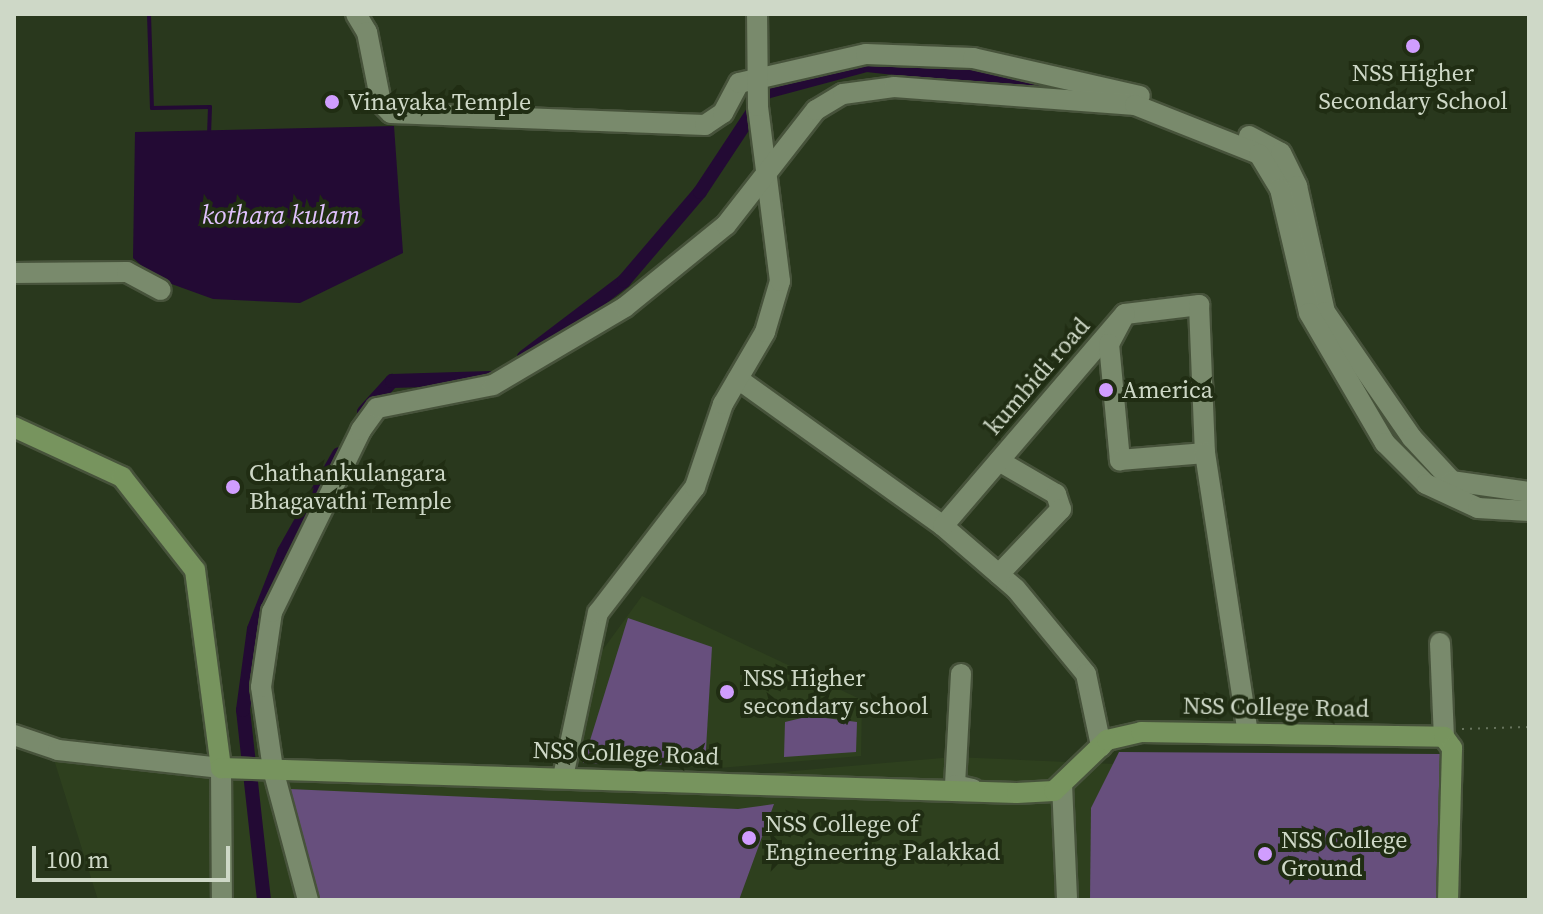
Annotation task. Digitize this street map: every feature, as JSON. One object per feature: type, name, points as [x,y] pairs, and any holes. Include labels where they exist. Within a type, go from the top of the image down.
[{"type":"main road","points":[[14,427],[122,477],[195,570],[226,768]]},
{"type":"main road","name":"NSS College Road","points":[[226,768],[973,789],[1017,793],[1062,784],[1101,746],[1141,732],[1444,737]]},
{"type":"main road","points":[[1444,737],[1452,748],[1448,900]]},
{"type":"street","points":[[356,14],[385,113],[705,125],[723,113],[729,92],[757,77],[866,54],[973,58],[1153,99],[1281,153],[1297,186],[1325,312],[1412,438],[1452,481],[1529,492]]},
{"type":"street","points":[[563,777],[598,613],[695,487],[738,379],[765,332],[780,281],[769,168],[758,106],[757,14]]},
{"type":"street","points":[[308,900],[268,769],[261,687],[272,612],[303,538],[377,408],[493,385],[625,307],[726,225],[816,110],[843,94],[894,87],[1135,105],[1259,154],[1280,189],[1309,313],[1385,443],[1426,484],[1478,508],[1529,511]]},
{"type":"street","points":[[14,273],[127,272],[161,290]]},
{"type":"street","points":[[1125,314],[1199,305],[1205,453],[1248,733]]},
{"type":"street","name":"kumbidi road","points":[[1125,314],[1109,344],[1110,380],[1120,460],[1205,453]]},
{"type":"street","name":"kumbidi road","points":[[943,526],[1125,314]]},
{"type":"street","points":[[738,379],[943,526],[999,574],[1086,674],[1101,746]]},
{"type":"street","points":[[999,461],[1056,494],[1061,509],[999,574]]},
{"type":"street","points":[[1440,643],[1444,737]]},
{"type":"street","points":[[961,674],[955,785],[973,789]]},
{"type":"street","points":[[14,735],[58,750],[226,768],[222,900]]},
{"type":"street","points":[[1062,784],[1067,900]]},
{"type":"path","points":[[1444,737],[1460,729],[1529,727]]},
{"type":"shaded area","points":[[642,596],[862,700],[861,756],[719,768],[573,762],[599,655]]},
{"type":"shaded area","points":[[628,618],[712,647],[705,766],[583,763]]},
{"type":"shaded area","points":[[810,716],[857,722],[856,752],[784,757],[785,722]]},
{"type":"shaded area","name":"NSS College of Engineering Palakkad","points":[[51,750],[735,776],[954,757],[1113,764],[1424,900],[98,900]]},
{"type":"shaded area","name":"NSS College Ground","points":[[1119,752],[1440,754],[1439,900],[1090,900],[1091,808]]},
{"type":"shaded area","points":[[289,789],[738,809],[774,804],[739,900],[319,900]]},
{"type":"water","name":"kothara kulam","points":[[394,126],[403,253],[300,303],[213,299],[155,278],[133,258],[135,132]]},
{"type":"waterway","points":[[149,14],[152,108],[210,107],[209,130]]},
{"type":"waterway","points":[[524,357],[624,281],[700,192],[766,92],[867,65],[1054,85]]},
{"type":"waterway","points":[[364,412],[392,381],[490,378]]},
{"type":"waterway","points":[[1394,428],[1446,486]]},
{"type":"waterway","points":[[264,900],[243,710],[254,629],[284,552],[339,454]]},
{"type":"place","name":"NSS Higher Secondary School","points":[[1413,46]]},
{"type":"place","name":"Vinayaka Temple","points":[[332,102]]},
{"type":"place","name":"America","points":[[1106,390]]},
{"type":"place","name":"Chathankulangara Bhagavathi Temple","points":[[233,487]]},
{"type":"place","name":"NSS Higher secondary school","points":[[727,692]]},
{"type":"place","name":"NSS College of Engineering Palakkad","points":[[749,838]]},
{"type":"place","name":"NSS College Ground","points":[[1265,854]]}]
